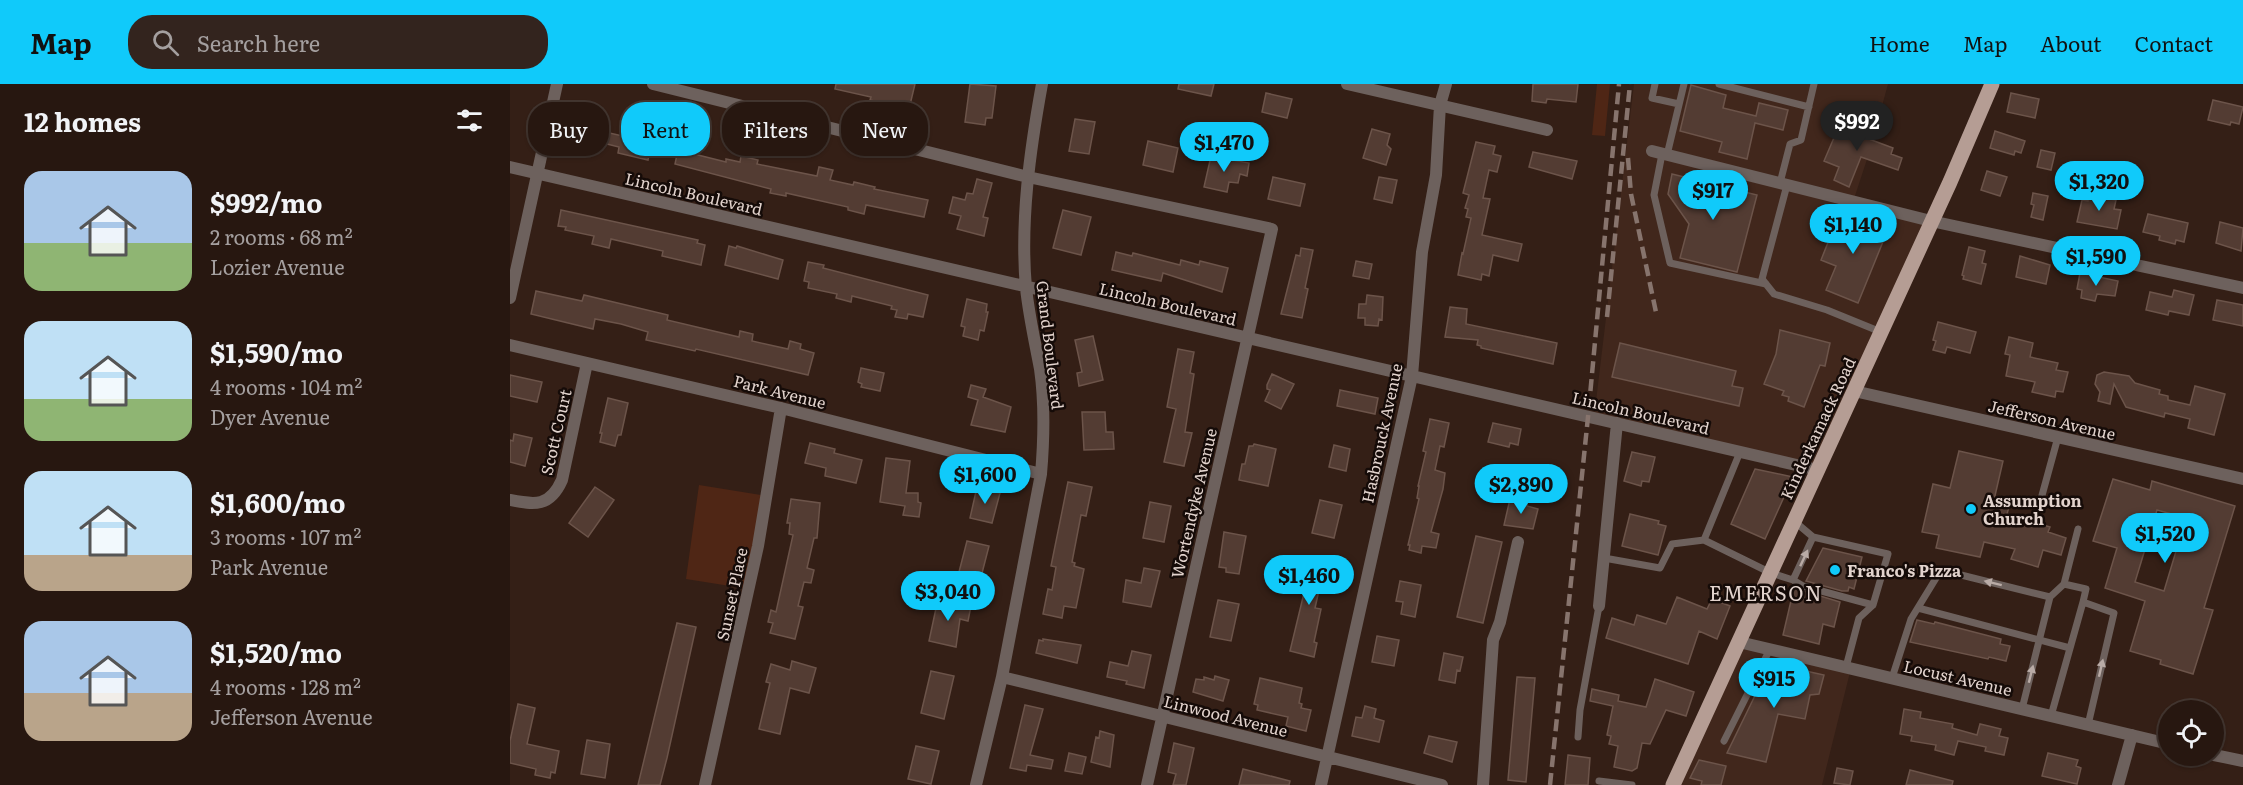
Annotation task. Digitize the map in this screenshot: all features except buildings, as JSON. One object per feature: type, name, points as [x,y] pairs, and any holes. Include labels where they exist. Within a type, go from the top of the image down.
[{"type":"main road","name":"Kinderkamack Road","points":[[1673,785],[1992,84]]},
{"type":"street","points":[[510,298],[557,84]]},
{"type":"street","points":[[653,84],[1028,177]]},
{"type":"street","name":"Grand Boulevard","points":[[976,785],[1002,677],[1041,474],[1044,406],[1026,287],[1025,250],[1028,177],[1042,84]]},
{"type":"street","points":[[1347,84],[1547,130]]},
{"type":"street","name":"Hasbrouck Avenue","points":[[1321,785],[1412,376],[1422,252],[1436,176],[1440,105],[1446,84]]},
{"type":"street","points":[[1660,154],[1931,221],[2243,288]]},
{"type":"street","name":"Lincoln Boulevard","points":[[510,167],[1818,470]]},
{"type":"street","name":"Wortendyke Avenue","points":[[1028,177],[1272,229],[1147,785]]},
{"type":"street","name":"Park Avenue","points":[[510,345],[781,408],[1041,474]]},
{"type":"street","name":"Scott Court","points":[[510,500],[530,504],[542,503],[558,490],[588,363]]},
{"type":"street","name":"Jefferson Avenue","points":[[1854,391],[2243,479]]},
{"type":"street","name":"Sunset Place","points":[[705,785],[758,546],[781,408]]},
{"type":"street","points":[[1599,606],[1617,423]]},
{"type":"street","points":[[1483,785],[1493,639],[1500,622],[1518,542]]},
{"type":"street","name":"Locust Avenue","points":[[1739,642],[2158,741]]},
{"type":"street","name":"Linwood Avenue","points":[[1002,677],[1439,785]]},
{"type":"street","points":[[2118,785],[2132,735]]},
{"type":"street","points":[[2224,757],[2243,762]]},
{"type":"lane","points":[[1655,84],[1652,98],[1679,104]]},
{"type":"lane","points":[[1684,84],[1660,154],[1654,195],[1670,263],[1766,284]]},
{"type":"lane","points":[[1719,84],[1809,107]]},
{"type":"lane","points":[[1752,92],[1754,84]]},
{"type":"lane","points":[[1814,84],[1801,140],[1790,144],[1762,279],[1774,294],[1827,310],[1881,332]]},
{"type":"lane","points":[[2041,499],[2058,437]]},
{"type":"lane","points":[[1704,540],[1740,452]]},
{"type":"lane","points":[[1794,521],[1814,537],[1888,554],[1874,605],[1859,618],[1846,667]]},
{"type":"lane","points":[[2022,709],[2050,597],[2064,584],[2078,529]]},
{"type":"lane","points":[[1793,580],[1814,537]]},
{"type":"lane","points":[[1604,558],[1659,568],[1672,544],[1704,540],[1803,586],[1874,605]]},
{"type":"lane","points":[[1892,678],[1911,619],[1941,570],[2050,597]]},
{"type":"lane","points":[[2051,716],[2086,590],[2064,584]]},
{"type":"lane","points":[[2083,602],[2114,613],[2088,724]]},
{"type":"lane","points":[[1578,736],[1580,710],[1599,606]]},
{"type":"lane","points":[[1918,608],[2070,648]]},
{"type":"lane","points":[[1724,741],[1770,649]]},
{"type":"lane","points":[[1599,781],[1632,785]]},
{"type":"shaded area","points":[[1597,84],[1610,84],[1605,136],[1592,135]]},
{"type":"shaded area","points":[[1634,84],[1888,84],[1853,202],[1931,221],[1818,470],[1594,418]]},
{"type":"shaded area","points":[[699,485],[767,496],[749,589],[686,579]]},
{"type":"shaded area","points":[[1739,642],[1851,668],[1822,785],[1673,785]]},
{"type":"railway","points":[[1550,785],[1619,84]]},
{"type":"railway","points":[[1607,317],[1630,84]]},
{"type":"railway","points":[[1628,158],[1631,194],[1657,317]]},
{"type":"place","name":"Assumption Church","points":[[1971,509]]},
{"type":"place","name":"Franco's Pizza","points":[[1835,570]]},
{"type":"district","name":"EMERSON","points":[[1766,592]]}]
